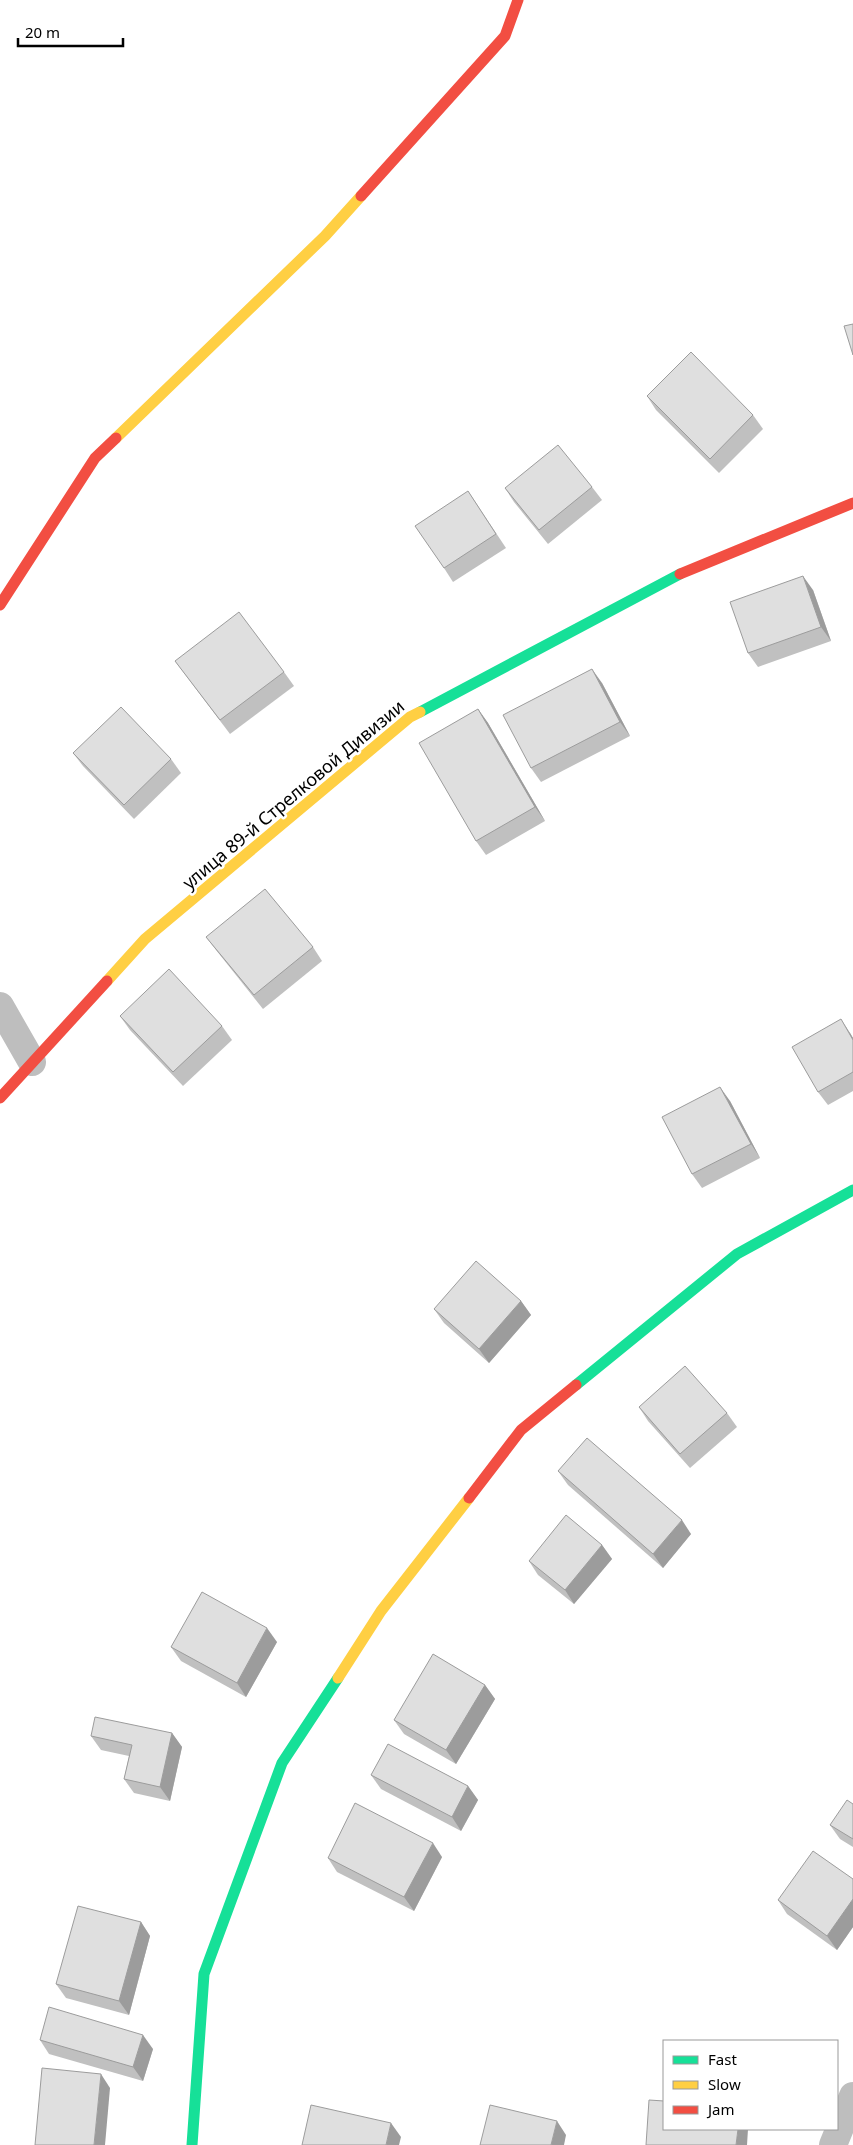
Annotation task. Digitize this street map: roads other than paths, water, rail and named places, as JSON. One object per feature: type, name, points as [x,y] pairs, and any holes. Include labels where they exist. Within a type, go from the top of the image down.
[{"type":"street","points":[[0,605],[95,458],[326,236],[505,36],[518,0]]},
{"type":"street","name":"улица 89-й Стрелковой Дивизии","points":[[0,1098],[145,939],[410,717],[683,572],[853,503]]},
{"type":"street","points":[[0,1006],[32,1062]]},
{"type":"street","points":[[192,2145],[204,1974],[282,1763],[381,1612],[521,1430],[737,1254],[853,1190]]},
{"type":"street","points":[[833,2145],[853,2096]]}]
